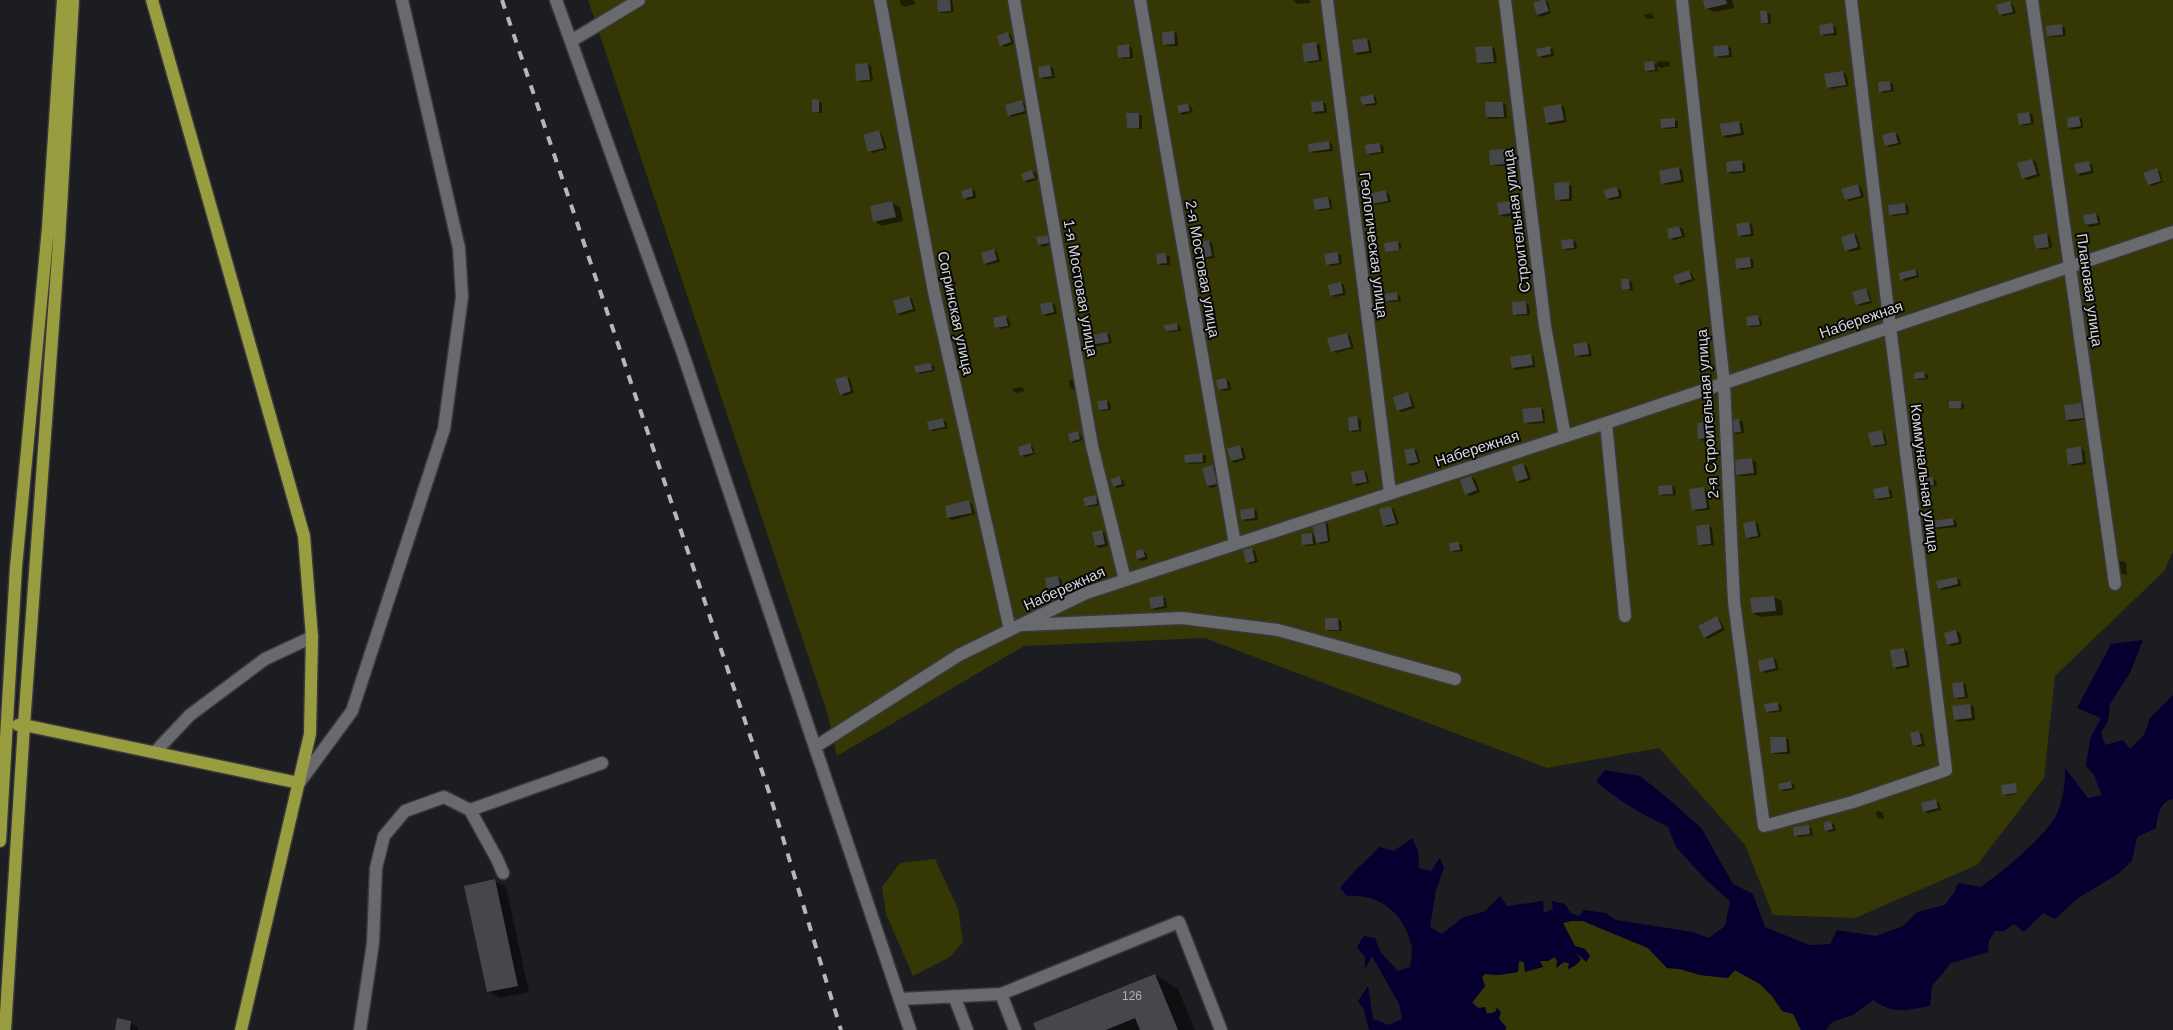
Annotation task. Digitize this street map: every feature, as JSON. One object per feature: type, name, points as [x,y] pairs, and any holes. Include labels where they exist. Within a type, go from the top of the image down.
[{"type":"main road","points":[[0,841],[16,567],[48,228],[63,0]]},
{"type":"main road","points":[[4,1030],[24,725],[59,252],[73,0]]},
{"type":"main road","points":[[152,0],[304,536],[312,637],[310,734],[241,1030]]},
{"type":"main road","points":[[7,726],[24,725],[299,783]]},
{"type":"street","points":[[299,783],[352,712],[444,428],[462,297],[459,248],[402,0]]},
{"type":"street","points":[[556,0],[682,351],[910,1030]]},
{"type":"street","points":[[571,41],[639,0]]},
{"type":"street","name":"Согринская улица","points":[[880,0],[934,292],[1014,628]]},
{"type":"street","name":"1-я Мостовая улица","points":[[1014,0],[1092,446],[1125,580]]},
{"type":"street","name":"2-я Мостовая улица","points":[[1140,0],[1235,544]]},
{"type":"street","name":"Геологическая улица","points":[[1327,0],[1390,493]]},
{"type":"street","name":"Строительная улица","points":[[1505,0],[1545,326],[1565,436]]},
{"type":"street","name":"2-я Строительная улица","points":[[1682,0],[1724,383],[1734,602],[1764,826]]},
{"type":"street","name":"Коммунальная улица","points":[[1764,826],[1852,802],[1946,770],[1851,0]]},
{"type":"street","name":"Плановая улица","points":[[2032,0],[2115,584]]},
{"type":"street","name":"Набережная","points":[[815,747],[959,655],[1086,592],[1606,423],[2173,232]]},
{"type":"street","points":[[1606,423],[1625,616]]},
{"type":"street","points":[[1014,628],[1182,618],[1278,630],[1455,679]]},
{"type":"street","points":[[155,752],[190,715],[265,658],[312,637]]},
{"type":"street","points":[[470,810],[602,764]]},
{"type":"street","points":[[360,1030],[373,943],[376,868],[384,836],[405,811],[444,797],[470,810],[503,873]]},
{"type":"street","points":[[900,999],[1001,994],[1179,922],[1221,1030]]},
{"type":"street","points":[[1001,994],[1015,1030]]},
{"type":"street","points":[[954,996],[967,1030]]},
{"type":"shaded area","points":[[588,0],[2173,0],[2173,552],[2164,571],[2055,676],[2044,778],[1977,865],[1855,918],[1773,915],[1745,845],[1659,748],[1547,768],[1205,638],[1024,646],[837,756],[827,712]]},
{"type":"shaded area","points":[[2143,640],[2130,673],[2110,704],[2108,721],[2101,733],[2105,745],[2123,740],[2130,749],[2144,735],[2150,718],[2173,695],[2173,799],[2162,806],[2156,828],[2137,837],[2132,861],[2118,874],[2078,898],[2055,919],[2043,913],[2024,932],[2014,924],[2004,931],[1995,931],[1989,941],[1988,952],[1951,963],[1932,986],[1930,1006],[1894,1010],[1880,1005],[1873,1000],[1853,1015],[1832,1022],[1826,1030],[1801,1030],[1793,1014],[1782,1011],[1772,996],[1760,984],[1735,970],[1728,978],[1700,975],[1680,969],[1667,968],[1648,948],[1583,921],[1571,921],[1563,923],[1575,946],[1585,949],[1590,956],[1586,962],[1576,952],[1581,959],[1576,965],[1568,969],[1569,963],[1564,962],[1556,968],[1557,961],[1555,957],[1548,961],[1540,961],[1543,967],[1525,972],[1524,962],[1519,961],[1518,972],[1499,975],[1485,974],[1482,977],[1485,986],[1472,1003],[1478,1008],[1485,1007],[1487,1014],[1495,1012],[1497,1008],[1501,1012],[1499,1019],[1506,1027],[1506,1030],[1369,1030],[1364,1010],[1358,1001],[1368,986],[1373,1019],[1389,1025],[1402,1019],[1399,1004],[1372,956],[1365,969],[1365,957],[1357,947],[1364,936],[1375,938],[1381,953],[1398,971],[1410,967],[1412,952],[1412,946],[1407,933],[1396,914],[1388,907],[1369,898],[1347,896],[1340,888],[1379,847],[1394,851],[1412,838],[1418,850],[1419,868],[1431,871],[1440,858],[1444,868],[1436,890],[1430,927],[1442,934],[1462,918],[1485,911],[1500,896],[1507,906],[1543,901],[1544,913],[1553,909],[1552,901],[1565,904],[1571,913],[1579,916],[1584,910],[1606,913],[1616,920],[1693,932],[1709,938],[1725,926],[1730,901],[1706,880],[1676,847],[1668,827],[1630,807],[1596,781],[1605,770],[1640,776],[1702,829],[1733,884],[1753,894],[1765,927],[1809,945],[1830,944],[1837,930],[1876,936],[1903,926],[1917,912],[1945,905],[1958,883],[1981,887],[2020,856],[2047,828],[2057,814],[2063,794],[2065,768],[2088,798],[2102,795],[2094,775],[2086,766],[2090,739],[2101,718],[2077,708],[2111,644]]},
{"type":"shaded area","points":[[935,859],[958,909],[963,942],[950,957],[913,976],[886,914],[882,887],[900,863]]},
{"type":"shaded area","points":[[1583,921],[1648,948],[1667,968],[1727,978],[1734,970],[1760,984],[1782,1010],[1793,1014],[1801,1030],[1506,1030],[1506,1027],[1499,1019],[1497,1008],[1495,1012],[1486,1014],[1472,1002],[1485,986],[1482,977],[1484,974],[1499,975],[1518,972],[1519,961],[1524,962],[1525,971],[1543,967],[1540,961],[1548,961],[1555,957],[1559,965],[1564,962],[1569,963],[1568,968],[1576,955],[1575,951],[1586,962],[1590,956],[1585,949],[1575,946],[1562,923]]},
{"type":"building","points":[[937,0],[950,0],[951,11],[938,12]]},
{"type":"building","points":[[1545,0],[1549,11],[1537,15],[1533,3]]},
{"type":"building","points":[[1703,0],[1726,0],[1727,4],[1705,9]]},
{"type":"building","points":[[2010,1],[2013,12],[1999,15],[1996,5]]},
{"type":"building","points":[[1760,11],[1767,11],[1768,23],[1761,23]]},
{"type":"building","points":[[1833,23],[1834,33],[1820,35],[1819,25]]},
{"type":"building","points":[[2062,24],[2063,35],[2047,36],[2046,26]]},
{"type":"building","points":[[1174,31],[1175,44],[1163,45],[1162,32]]},
{"type":"building","points":[[1008,32],[1011,42],[1000,46],[997,36]]},
{"type":"building","points":[[1367,38],[1369,51],[1354,53],[1352,40]]},
{"type":"building","points":[[1316,42],[1319,60],[1304,62],[1302,44]]},
{"type":"building","points":[[1129,44],[1130,57],[1118,58],[1117,46]]},
{"type":"building","points":[[1728,45],[1729,55],[1714,57],[1713,46]]},
{"type":"building","points":[[1492,46],[1494,62],[1477,63],[1475,47]]},
{"type":"building","points":[[1550,46],[1551,54],[1538,57],[1536,49]]},
{"type":"building","points":[[1654,61],[1655,70],[1645,71],[1644,62]]},
{"type":"building","points":[[868,63],[870,80],[856,81],[855,64]]},
{"type":"building","points":[[1050,65],[1052,76],[1039,78],[1038,67]]},
{"type":"building","points":[[1843,71],[1846,85],[1827,88],[1824,74]]},
{"type":"building","points":[[1890,81],[1891,90],[1879,92],[1878,82]]},
{"type":"building","points":[[1373,94],[1375,103],[1362,105],[1360,97]]},
{"type":"building","points":[[812,99],[819,100],[819,112],[812,112]]},
{"type":"building","points":[[1022,100],[1025,111],[1008,116],[1005,105]]},
{"type":"building","points":[[1323,101],[1324,111],[1312,112],[1311,102]]},
{"type":"building","points":[[1485,102],[1503,102],[1504,117],[1486,117]]},
{"type":"building","points":[[1188,103],[1190,111],[1179,113],[1177,106]]},
{"type":"building","points":[[1561,104],[1564,120],[1546,123],[1543,107]]},
{"type":"building","points":[[2029,112],[2031,123],[2019,125],[2017,114]]},
{"type":"building","points":[[1126,113],[1139,113],[1139,128],[1127,128]]},
{"type":"building","points":[[2079,116],[2081,126],[2068,128],[2067,118]]},
{"type":"building","points":[[1675,118],[1675,127],[1661,128],[1660,119]]},
{"type":"building","points":[[1739,121],[1741,133],[1722,136],[1720,124]]},
{"type":"building","points":[[879,130],[884,148],[868,152],[863,135]]},
{"type":"building","points":[[1895,132],[1898,143],[1885,146],[1882,135]]},
{"type":"building","points":[[1329,141],[1330,149],[1309,152],[1308,144]]},
{"type":"building","points":[[1380,143],[1381,152],[1366,154],[1365,145]]},
{"type":"building","points":[[1506,149],[1507,164],[1490,165],[1489,150]]},
{"type":"building","points":[[2032,159],[2037,174],[2022,179],[2017,163]]},
{"type":"building","points":[[1742,160],[1743,171],[1727,172],[1726,162]]},
{"type":"building","points":[[2089,161],[2091,171],[2077,174],[2074,164]]},
{"type":"building","points":[[1679,167],[1681,180],[1661,184],[1659,171]]},
{"type":"building","points":[[2157,168],[2161,181],[2148,185],[2143,173]]},
{"type":"building","points":[[1032,170],[1035,178],[1024,181],[1021,174]]},
{"type":"building","points":[[1569,182],[1569,199],[1555,200],[1554,183]]},
{"type":"building","points":[[1858,184],[1861,196],[1845,200],[1841,189]]},
{"type":"building","points":[[1617,187],[1619,196],[1606,199],[1604,190]]},
{"type":"building","points":[[972,188],[973,196],[963,199],[961,191]]},
{"type":"building","points":[[1386,190],[1388,201],[1371,204],[1368,194]]},
{"type":"building","points":[[1328,197],[1330,208],[1315,210],[1313,199]]},
{"type":"building","points":[[892,201],[896,217],[873,222],[870,206]]},
{"type":"building","points":[[1510,201],[1512,213],[1499,215],[1497,203]]},
{"type":"building","points":[[1905,203],[1906,213],[1889,215],[1888,205]]},
{"type":"building","points":[[2096,213],[2098,223],[2085,225],[2083,215]]},
{"type":"building","points":[[1749,222],[1751,234],[1738,236],[1736,224]]},
{"type":"building","points":[[1679,226],[1682,236],[1669,239],[1667,229]]},
{"type":"building","points":[[1854,233],[1858,247],[1845,251],[1841,237]]},
{"type":"building","points":[[2047,233],[2049,247],[2036,249],[2033,236]]},
{"type":"building","points":[[1048,235],[1050,243],[1038,245],[1036,237]]},
{"type":"building","points":[[1573,239],[1574,248],[1562,249],[1561,240]]},
{"type":"building","points":[[1209,240],[1212,256],[1196,259],[1193,243]]},
{"type":"building","points":[[1398,241],[1399,250],[1385,252],[1384,243]]},
{"type":"building","points":[[994,249],[997,260],[984,264],[981,253]]},
{"type":"building","points":[[1338,252],[1339,263],[1326,265],[1324,254]]},
{"type":"building","points":[[1166,253],[1167,263],[1157,264],[1156,254]]},
{"type":"building","points":[[1750,257],[1751,267],[1736,269],[1735,259]]},
{"type":"building","points":[[1915,269],[1917,275],[1900,280],[1899,273]]},
{"type":"building","points":[[1689,270],[1692,279],[1676,284],[1673,276]]},
{"type":"building","points":[[952,276],[954,282],[944,286],[942,280]]},
{"type":"building","points":[[1621,279],[1629,279],[1630,289],[1622,290]]},
{"type":"building","points":[[1341,282],[1343,293],[1330,296],[1328,285]]},
{"type":"building","points":[[1866,288],[1870,301],[1856,305],[1852,292]]},
{"type":"building","points":[[1397,292],[1398,300],[1385,301],[1384,294]]},
{"type":"building","points":[[909,296],[913,309],[897,314],[893,301]]},
{"type":"building","points":[[1526,301],[1527,314],[1513,315],[1512,302]]},
{"type":"building","points":[[1052,302],[1054,312],[1042,315],[1040,304]]},
{"type":"building","points":[[1006,315],[1008,326],[995,328],[993,318]]},
{"type":"building","points":[[1758,315],[1760,325],[1747,326],[1746,317]]},
{"type":"building","points":[[1177,323],[1178,330],[1165,331],[1164,325]]},
{"type":"building","points":[[1107,332],[1109,342],[1089,345],[1088,336]]},
{"type":"building","points":[[1347,333],[1351,347],[1331,352],[1327,338]]},
{"type":"building","points":[[1587,342],[1589,354],[1575,356],[1573,344]]},
{"type":"building","points":[[1531,354],[1533,365],[1512,368],[1510,357]]},
{"type":"building","points":[[931,363],[932,370],[916,373],[914,366]]},
{"type":"building","points":[[1924,371],[1925,378],[1914,379],[1914,373]]},
{"type":"building","points":[[847,376],[851,391],[840,395],[835,379]]},
{"type":"building","points":[[1226,378],[1228,388],[1218,390],[1216,380]]},
{"type":"building","points":[[1408,392],[1412,406],[1397,411],[1393,397]]},
{"type":"building","points":[[1107,400],[1108,409],[1099,410],[1097,401]]},
{"type":"building","points":[[1949,401],[1961,401],[1961,408],[1949,408]]},
{"type":"building","points":[[2081,403],[2084,418],[2066,420],[2064,405]]},
{"type":"building","points":[[1541,407],[1543,421],[1524,423],[1522,409]]},
{"type":"building","points":[[1357,416],[1359,430],[1349,431],[1348,417]]},
{"type":"building","points":[[943,418],[945,427],[929,430],[927,422]]},
{"type":"building","points":[[1739,419],[1741,432],[1731,433],[1730,420]]},
{"type":"building","points":[[1709,422],[1711,438],[1698,439],[1697,423]]},
{"type":"building","points":[[1882,430],[1885,444],[1871,446],[1868,433]]},
{"type":"building","points":[[1078,431],[1080,439],[1070,442],[1068,434]]},
{"type":"building","points":[[1030,443],[1033,453],[1020,456],[1018,447]]},
{"type":"building","points":[[1240,445],[1243,458],[1231,461],[1227,449]]},
{"type":"building","points":[[2081,446],[2083,462],[2068,465],[2066,449]]},
{"type":"building","points":[[1414,448],[1418,462],[1407,464],[1404,450]]},
{"type":"building","points":[[1202,453],[1203,462],[1185,463],[1184,455]]},
{"type":"building","points":[[1752,458],[1754,473],[1736,475],[1735,460]]},
{"type":"building","points":[[1523,463],[1528,478],[1516,482],[1512,467]]},
{"type":"building","points":[[1213,465],[1217,484],[1207,486],[1202,468]]},
{"type":"building","points":[[1364,470],[1367,482],[1353,484],[1351,472]]},
{"type":"building","points":[[1120,476],[1122,484],[1113,487],[1111,479]]},
{"type":"building","points":[[1471,476],[1477,490],[1465,495],[1460,480]]},
{"type":"building","points":[[1933,477],[1934,485],[1923,486],[1922,478]]},
{"type":"building","points":[[1672,485],[1673,494],[1659,495],[1658,486]]},
{"type":"building","points":[[1888,486],[1890,497],[1875,499],[1873,489]]},
{"type":"building","points":[[1704,487],[1707,508],[1692,510],[1689,489]]},
{"type":"building","points":[[1096,495],[1097,504],[1085,506],[1083,498]]},
{"type":"building","points":[[969,500],[972,513],[947,518],[945,506]]},
{"type":"building","points":[[1391,506],[1396,523],[1383,526],[1379,509]]},
{"type":"building","points":[[1254,508],[1255,518],[1241,520],[1240,510]]},
{"type":"building","points":[[1953,518],[1954,525],[1933,528],[1932,521]]},
{"type":"building","points":[[1325,520],[1328,541],[1316,543],[1312,522]]},
{"type":"building","points":[[1755,521],[1758,536],[1746,538],[1743,523]]},
{"type":"building","points":[[1709,524],[1711,544],[1698,545],[1696,526]]},
{"type":"building","points":[[1102,530],[1105,544],[1095,546],[1092,532]]},
{"type":"building","points":[[1312,533],[1313,544],[1302,545],[1301,534]]},
{"type":"building","points":[[1459,542],[1460,550],[1450,551],[1449,543]]},
{"type":"building","points":[[1252,548],[1255,561],[1246,563],[1243,550]]},
{"type":"building","points":[[1143,549],[1145,557],[1137,559],[1135,551]]},
{"type":"building","points":[[1058,576],[1060,586],[1047,589],[1045,578]]},
{"type":"building","points":[[1957,577],[1958,584],[1938,589],[1936,581]]},
{"type":"building","points":[[1163,595],[1164,606],[1151,609],[1149,598]]},
{"type":"building","points":[[1774,596],[1776,611],[1752,613],[1750,598]]},
{"type":"building","points":[[1717,616],[1722,628],[1704,638],[1698,626]]},
{"type":"building","points":[[1325,618],[1338,618],[1339,630],[1325,630]]},
{"type":"building","points":[[1956,630],[1959,642],[1947,645],[1944,633]]},
{"type":"building","points":[[1904,648],[1907,665],[1893,668],[1890,650]]},
{"type":"building","points":[[1773,657],[1776,668],[1760,672],[1758,661]]},
{"type":"building","points":[[1963,682],[1965,697],[1954,698],[1952,683]]},
{"type":"building","points":[[1778,702],[1779,710],[1766,712],[1764,704]]},
{"type":"building","points":[[1970,704],[1972,718],[1954,720],[1952,706]]},
{"type":"building","points":[[1919,731],[1922,744],[1913,746],[1910,733]]},
{"type":"building","points":[[1770,737],[1786,737],[1787,752],[1771,753]]},
{"type":"building","points":[[1791,781],[1792,788],[1779,790],[1778,784]]},
{"type":"building","points":[[2016,783],[2017,793],[2002,795],[2001,785]]},
{"type":"building","points":[[1936,799],[1938,808],[1923,812],[1921,803]]},
{"type":"building","points":[[1831,821],[1833,829],[1825,831],[1823,823]]},
{"type":"building","points":[[1809,825],[1810,834],[1794,836],[1793,827]]},
{"type":"building","points":[[495,879],[518,986],[487,992],[464,886]]},
{"type":"building","points":[[1155,974],[1178,1030],[1140,1030],[1135,1018],[1106,1030],[1036,1030],[1033,1023]]},
{"type":"building","points":[[117,1018],[131,1021],[130,1030],[115,1030]]},
{"type":"railway","points":[[502,0],[769,792],[841,1030]]}]
